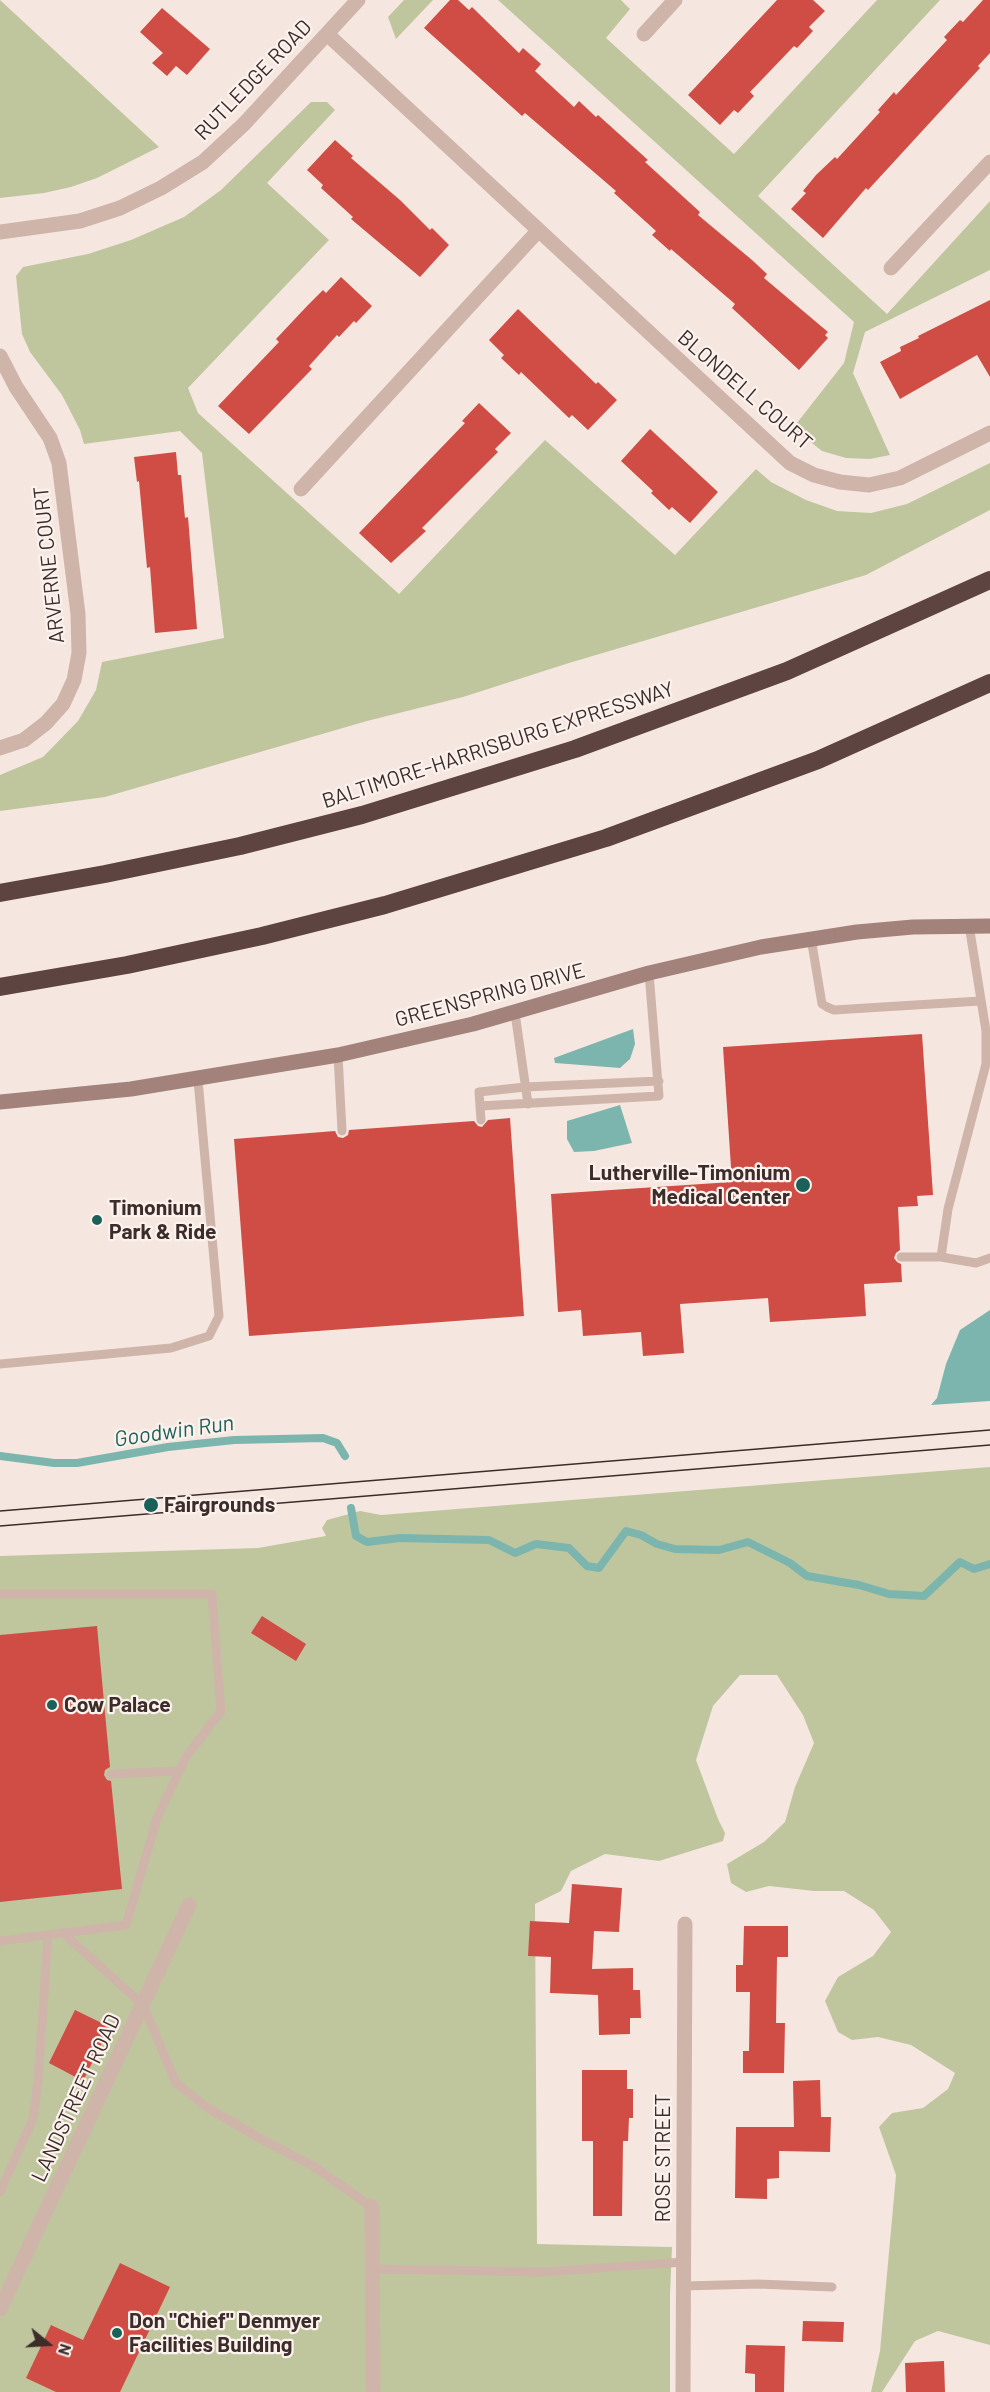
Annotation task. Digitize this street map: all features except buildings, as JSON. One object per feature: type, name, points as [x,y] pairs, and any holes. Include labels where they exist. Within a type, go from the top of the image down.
[{"type":"highway","name":"BALTIMORE-HARRISBURG EXPRESSWAY","points":[[0,892],[105,874],[251,843],[362,815],[575,749],[787,672],[990,580]]},
{"type":"highway","points":[[0,987],[127,965],[273,933],[385,905],[606,838],[818,760],[990,683]]},
{"type":"main road","name":"GREENSPRING DRIVE","points":[[0,1102],[198,1080],[338,1055],[515,1013],[649,973],[723,955],[811,938],[913,927],[990,926]]},
{"type":"street","name":"RUTLEDGE ROAD","points":[[0,232],[80,221],[120,208],[161,188],[203,162],[236,131],[358,0]]},
{"type":"street","points":[[644,34],[675,0]]},
{"type":"street","name":"BLONDELL COURT","points":[[327,34],[790,463],[814,475],[840,482],[869,485],[900,478],[990,433]]},
{"type":"street","points":[[891,268],[990,162]]},
{"type":"street","points":[[301,489],[538,231]]},
{"type":"street","name":"ARVERNE COURT","points":[[0,356],[16,387],[50,438],[59,463],[78,614],[79,653],[74,680],[63,704],[46,723],[24,740],[0,748]]},
{"type":"street","name":"LANDSTREET ROAD","points":[[0,2309],[189,1905]]},
{"type":"street","name":"ROSE STREET","points":[[683,2392],[685,1924]]},
{"type":"street","points":[[372,2207],[373,2392]]},
{"type":"lane","points":[[941,1257],[948,1209],[986,1064],[986,1031],[969,925]]},
{"type":"lane","points":[[811,938],[822,1004],[834,1010],[980,1001]]},
{"type":"lane","points":[[480,1106],[659,1096],[649,973]]},
{"type":"lane","points":[[515,1013],[528,1104]]},
{"type":"lane","points":[[338,1055],[342,1131]]},
{"type":"lane","points":[[0,1364],[171,1348],[209,1336],[219,1316],[198,1080]]},
{"type":"lane","points":[[481,1120],[479,1092],[525,1087],[659,1081]]},
{"type":"lane","points":[[901,1257],[941,1257],[975,1263],[990,1258]]},
{"type":"lane","points":[[0,1594],[212,1594],[221,1710],[186,1757],[157,1818],[126,1925],[0,1941]]},
{"type":"lane","points":[[111,1774],[180,1771]]},
{"type":"lane","points":[[63,1933],[143,2005],[176,2083],[208,2108],[313,2166],[372,2207]]},
{"type":"lane","points":[[0,2192],[33,2119],[38,2080],[48,1935]]},
{"type":"lane","points":[[372,2269],[544,2272],[684,2262]]},
{"type":"lane","points":[[684,2286],[758,2284],[832,2287]]},
{"type":"green space","points":[[0,0],[159,147],[97,178],[71,187],[0,198]]},
{"type":"green space","points":[[404,0],[433,0],[396,39],[388,17]]},
{"type":"green space","points":[[498,0],[621,0],[630,9],[606,38],[734,154],[877,0],[940,0],[758,196],[887,314],[990,201],[990,270],[865,332],[853,373],[890,455],[870,459],[846,458],[822,451],[793,428],[844,363],[854,322]]},
{"type":"green space","points":[[311,102],[327,102],[335,110],[267,183],[329,240],[188,388],[198,413],[399,594],[545,440],[675,555],[756,469],[771,482],[806,500],[837,511],[871,513],[907,504],[990,463],[990,510],[866,575],[569,663],[463,697],[367,721],[105,797],[0,811],[0,775],[43,757],[78,721],[96,690],[102,662],[224,638],[202,453],[180,431],[84,444],[80,430],[62,395],[30,352],[22,334],[16,276],[23,267],[88,254],[131,240],[184,217],[221,190]]},
{"type":"green space","points":[[990,1467],[990,2345],[938,2331],[915,2341],[882,2392],[871,2392],[880,2351],[896,2175],[879,2127],[892,2113],[923,2108],[948,2089],[955,2073],[911,2045],[878,2037],[852,2040],[838,2032],[825,2001],[838,1977],[873,1956],[891,1932],[874,1910],[844,1891],[814,1891],[769,1886],[746,1892],[731,1883],[727,1864],[764,1842],[785,1822],[795,1787],[814,1743],[803,1715],[777,1675],[740,1675],[713,1706],[696,1760],[725,1833],[723,1841],[659,1861],[605,1854],[571,1871],[561,1891],[535,1904],[537,2244],[672,2247],[670,2392],[0,2392],[0,1556],[258,1548],[326,1536],[322,1528],[327,1520],[360,1511],[381,1515]]},
{"type":"water","points":[[633,1029],[635,1044],[630,1059],[620,1068],[555,1063],[554,1058]]},
{"type":"water","points":[[620,1105],[632,1143],[594,1151],[574,1152],[567,1139],[567,1121]]},
{"type":"water","points":[[990,1310],[990,1401],[931,1405],[937,1398],[946,1364],[960,1330]]},
{"type":"waterway","name":"Goodwin Run","points":[[0,1456],[54,1463],[77,1463],[168,1447],[234,1440],[323,1438],[337,1443],[345,1456]]},
{"type":"waterway","name":"Goodwin Run","points":[[351,1508],[356,1536],[367,1542],[400,1538],[489,1540],[515,1553],[536,1544],[569,1548],[587,1566],[599,1568],[626,1531],[675,1549],[719,1550],[748,1542],[790,1563],[807,1576],[859,1585],[889,1594],[924,1596],[960,1562],[974,1569],[990,1564]]},
{"type":"tram line","points":[[0,1511],[990,1430]]},
{"type":"tram line","points":[[0,1526],[990,1445]]},
{"type":"place","name":"Lutherville-Timonium Medical Center","points":[[803,1185]]},
{"type":"place","name":"Timonium Park & Ride","points":[[97,1220]]},
{"type":"place","name":"Fairgrounds","points":[[151,1505]]},
{"type":"place","name":"Cow Palace","points":[[52,1705]]},
{"type":"place","name":"Don \"Chief\" Denmyer Facilities Building","points":[[117,2333]]}]
